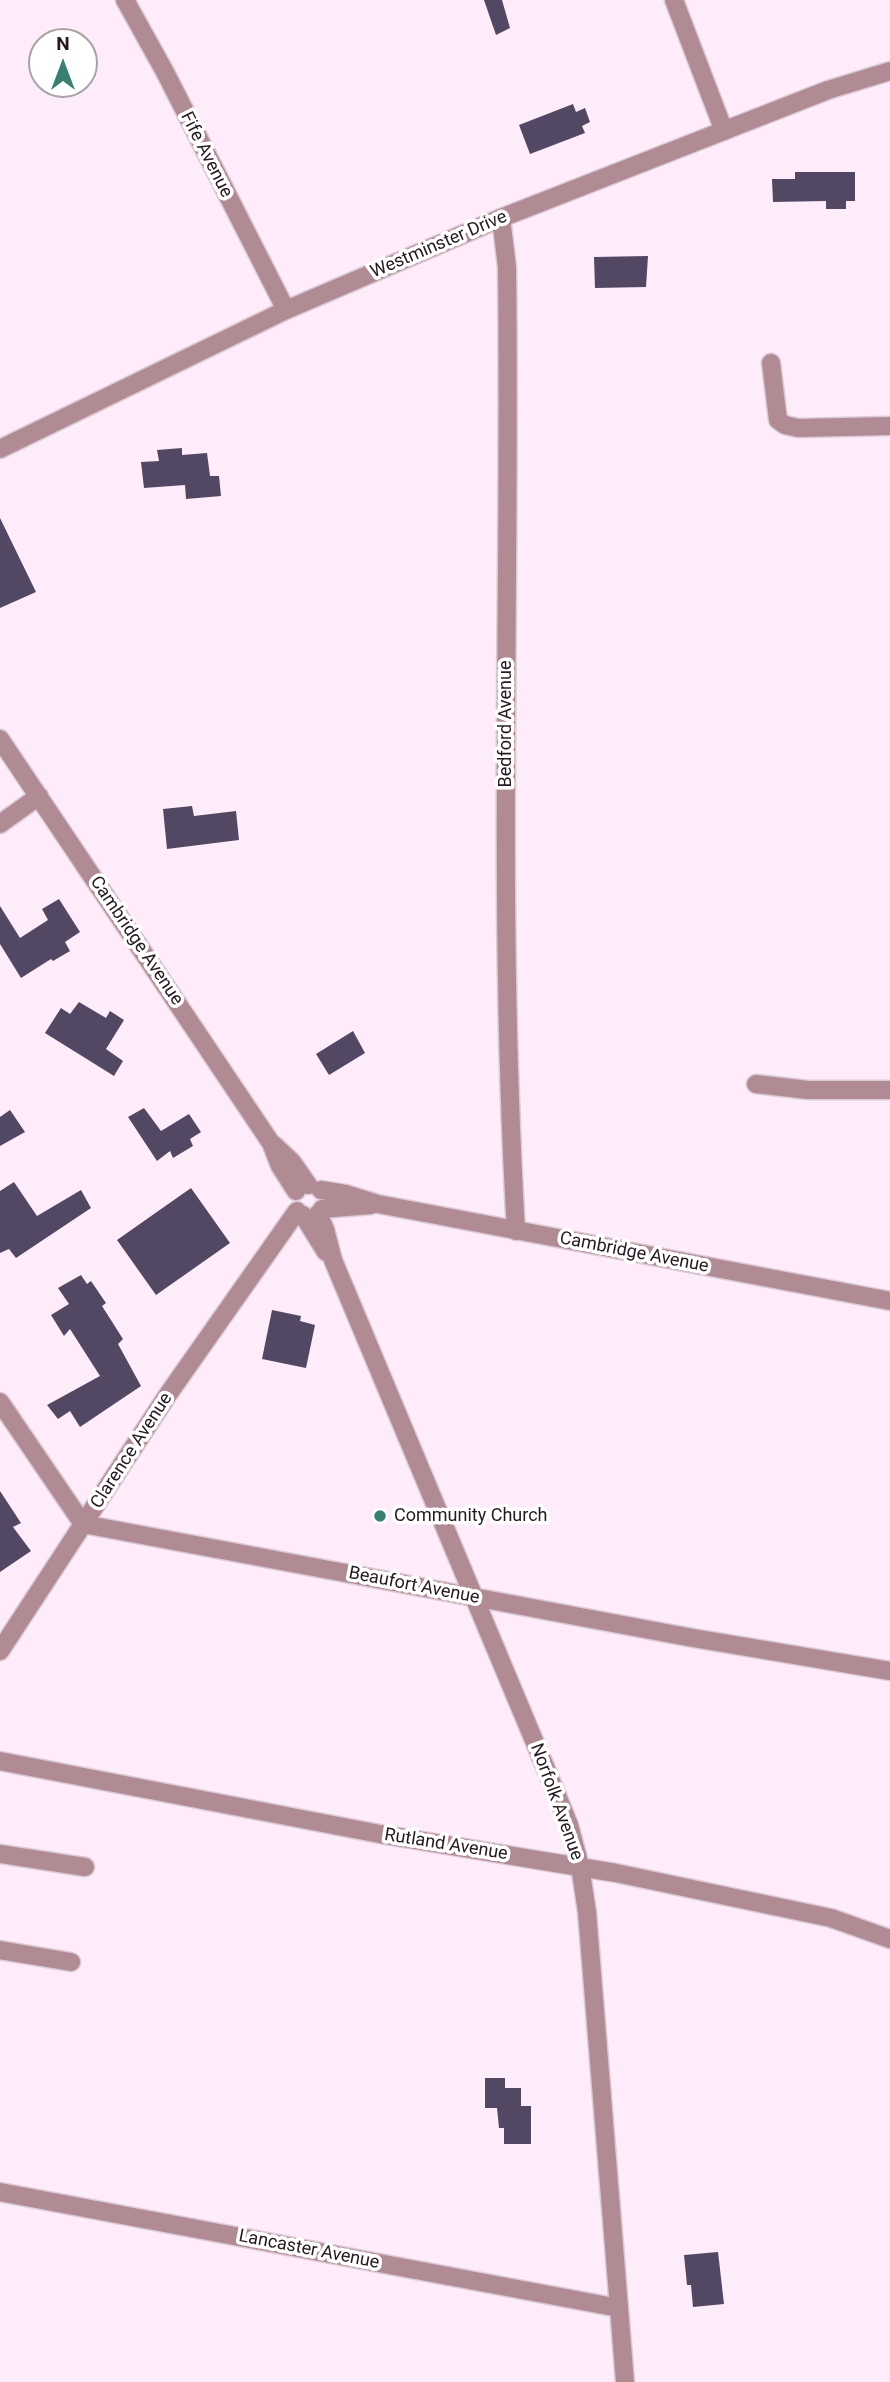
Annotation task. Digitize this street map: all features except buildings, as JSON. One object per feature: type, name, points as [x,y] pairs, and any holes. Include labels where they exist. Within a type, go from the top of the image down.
[{"type":"street","name":"Fife Avenue","points":[[125,0],[286,310]]},
{"type":"street","points":[[674,0],[724,131]]},
{"type":"street","name":"Westminster Drive","points":[[0,449],[286,310],[501,218],[828,90],[890,71]]},
{"type":"street","name":"Bedford Avenue","points":[[501,218],[507,267],[506,804],[509,1124],[516,1231]]},
{"type":"street","points":[[771,363],[778,420],[785,425],[798,428],[890,426]]},
{"type":"street","name":"Cambridge Avenue","points":[[0,739],[271,1143],[280,1166],[307,1202],[346,1194],[378,1204],[890,1301]]},
{"type":"street","points":[[0,824],[39,796]]},
{"type":"street","points":[[756,1084],[808,1090],[890,1090]]},
{"type":"street","name":"Clarence Avenue","points":[[0,1651],[169,1393],[267,1253],[307,1202]]},
{"type":"street","name":"Norfolk Avenue","points":[[307,1202],[325,1229],[333,1260],[569,1825],[580,1866],[587,1912],[625,2382]]},
{"type":"street","points":[[0,1402],[83,1524]]},
{"type":"street","name":"Beaufort Avenue","points":[[83,1524],[693,1638],[890,1671]]},
{"type":"street","name":"Rutland Avenue","points":[[0,1761],[380,1834],[580,1866],[812,1914],[855,1925],[890,1939]]},
{"type":"street","points":[[0,1854],[85,1867]]},
{"type":"street","points":[[0,1950],[71,1962]]},
{"type":"street","name":"Lancaster Avenue","points":[[0,2192],[619,2308]]},
{"type":"place","name":"Community Church","points":[[380,1516]]}]
